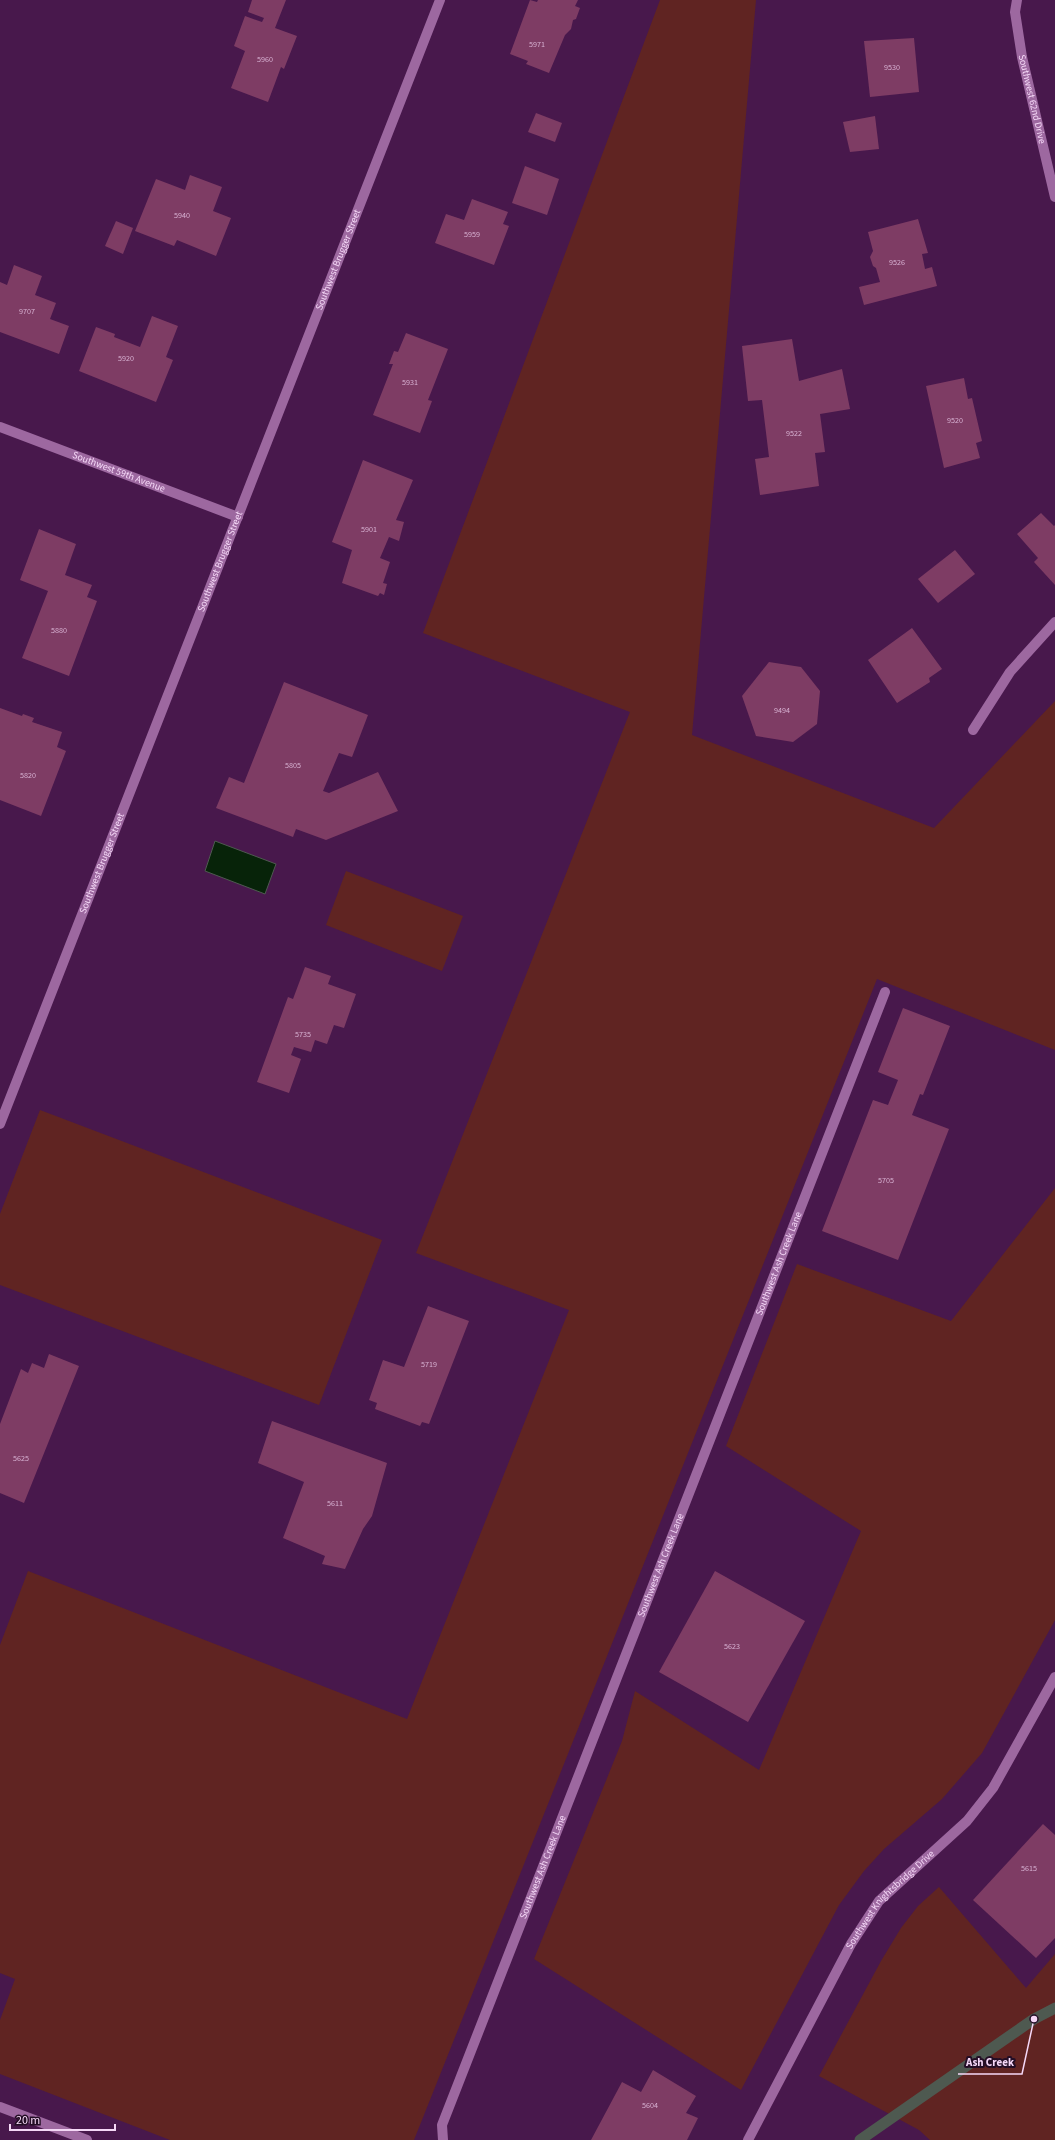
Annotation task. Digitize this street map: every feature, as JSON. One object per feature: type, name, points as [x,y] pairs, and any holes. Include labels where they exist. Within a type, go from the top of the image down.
[{"type":"street","name":"Southwest Brugger Street","points":[[0,1124],[440,0]]},
{"type":"street","name":"Southwest 62nd Drive","points":[[1017,0],[1015,12],[1022,57],[1055,197]]},
{"type":"street","name":"Southwest 59th Avenue","points":[[0,427],[238,517]]},
{"type":"street","points":[[974,730],[1010,672],[1055,622]]},
{"type":"street","name":"Southwest Ash Creek Lane","points":[[443,2140],[442,2125],[885,992]]},
{"type":"street","name":"Southwest Knightsbridge Drive","points":[[748,2140],[851,1944],[879,1901],[966,1821],[993,1788],[1055,1677]]},
{"type":"street","points":[[0,2107],[87,2140]]},
{"type":"shaded area","points":[[660,0],[756,0],[692,735],[934,828],[1055,701],[1055,1050],[877,979],[414,2140],[170,2140],[0,2074],[0,2020],[15,1979],[0,1973],[0,1645],[28,1571],[407,1719],[569,1310],[416,1253],[630,712],[423,633]]},
{"type":"shaded area","points":[[215,841],[276,864],[265,894],[205,871]]},
{"type":"shaded area","points":[[346,871],[463,916],[442,971],[326,925]]},
{"type":"shaded area","points":[[40,1110],[382,1240],[319,1405],[0,1285],[0,1214]]},
{"type":"shaded area","points":[[1055,1188],[1055,1620],[982,1753],[942,1799],[884,1849],[864,1871],[839,1905],[741,2090],[534,1959],[622,1741],[635,1691],[759,1770],[861,1531],[726,1446],[797,1264],[951,1321]]},
{"type":"shaded area","points":[[939,1887],[1026,1988],[1055,1954],[1055,2140],[930,2140],[919,2130],[819,2076],[881,1961],[901,1928],[918,1906]]},
{"type":"building","points":[[252,0],[286,0],[275,28],[297,36],[284,69],[281,67],[268,102],[231,88],[245,51],[234,46],[245,16],[262,22],[264,18],[248,12]]},
{"type":"building","points":[[530,0],[537,2],[538,0],[578,0],[575,6],[580,8],[576,19],[573,20],[571,29],[565,35],[549,73],[526,64],[528,61],[510,54]]},
{"type":"building","points":[[914,38],[919,92],[870,97],[864,41]]},
{"type":"building","points":[[536,113],[562,123],[555,142],[528,132]]},
{"type":"building","points":[[875,116],[879,149],[850,152],[843,122]]},
{"type":"building","points":[[525,166],[559,179],[547,215],[512,203]]},
{"type":"building","points":[[190,175],[222,187],[213,211],[231,218],[216,256],[177,240],[174,246],[135,231],[156,179],[185,190]]},
{"type":"building","points":[[472,199],[508,212],[503,224],[509,226],[494,265],[435,243],[446,214],[464,220]]},
{"type":"building","points":[[918,219],[928,253],[922,254],[925,269],[932,267],[937,286],[864,305],[859,287],[880,282],[876,268],[873,266],[870,257],[873,251],[868,232]]},
{"type":"building","points":[[116,221],[133,228],[123,254],[105,246]]},
{"type":"building","points":[[14,265],[42,276],[35,295],[56,303],[50,319],[69,326],[59,354],[0,332],[0,282],[7,285]]},
{"type":"building","points":[[152,316],[178,326],[166,357],[173,360],[156,402],[79,371],[96,327],[115,334],[114,337],[140,347]]},
{"type":"building","points":[[406,333],[448,349],[428,400],[432,401],[420,433],[373,415],[393,364],[389,364],[394,351],[398,352]]},
{"type":"building","points":[[792,339],[799,381],[842,369],[850,409],[820,414],[825,452],[815,453],[819,486],[760,495],[755,459],[769,457],[762,400],[748,401],[742,346]]},
{"type":"building","points":[[964,378],[968,399],[972,398],[982,441],[976,443],[980,458],[944,468],[926,386]]},
{"type":"building","points":[[363,460],[413,480],[396,520],[404,522],[399,541],[389,537],[380,558],[390,562],[383,583],[387,584],[384,595],[380,593],[378,596],[342,583],[352,550],[332,542]]},
{"type":"building","points":[[1041,513],[1054,526],[1055,525],[1055,585],[1034,562],[1038,558],[1017,534]]},
{"type":"building","points":[[39,529],[76,544],[65,575],[92,585],[87,597],[97,601],[69,676],[22,658],[48,591],[20,580]]},
{"type":"building","points":[[955,550],[975,574],[938,603],[918,579]]},
{"type":"building","points":[[912,628],[942,669],[929,678],[930,682],[897,703],[868,660]]},
{"type":"building","points":[[769,662],[801,667],[820,691],[817,724],[793,742],[756,736],[742,696]]},
{"type":"building","points":[[284,682],[368,715],[352,757],[339,753],[323,791],[329,793],[378,772],[398,811],[326,840],[296,829],[293,837],[216,808],[229,777],[244,783]]},
{"type":"building","points":[[0,708],[22,716],[23,714],[34,718],[32,722],[62,732],[57,747],[66,751],[41,816],[0,800]]},
{"type":"building","points":[[305,967],[331,976],[328,984],[356,994],[344,1028],[334,1025],[327,1044],[315,1040],[311,1052],[294,1047],[291,1055],[301,1059],[289,1093],[257,1082],[288,997],[293,999]]},
{"type":"building","points":[[903,1008],[950,1026],[923,1095],[920,1094],[912,1115],[949,1129],[898,1260],[822,1231],[873,1100],[888,1105],[898,1080],[878,1072]]},
{"type":"building","points":[[428,1306],[469,1321],[429,1424],[422,1422],[420,1426],[375,1409],[377,1403],[369,1400],[383,1360],[404,1367]]},
{"type":"building","points":[[49,1354],[79,1366],[24,1503],[0,1493],[0,1424],[21,1369],[28,1373],[32,1363],[44,1368]]},
{"type":"building","points":[[272,1421],[387,1463],[372,1516],[363,1529],[345,1569],[322,1564],[325,1556],[283,1538],[304,1482],[258,1463]]},
{"type":"building","points":[[715,1571],[805,1621],[748,1722],[659,1672]]},
{"type":"building","points":[[1043,1824],[1055,1835],[1055,1938],[1036,1958],[973,1900]]},
{"type":"building","points":[[653,2070],[696,2096],[686,2113],[698,2118],[687,2140],[591,2140],[622,2082],[641,2092]]},
{"type":"waterway","points":[[860,2140],[1034,2019],[1055,2008]]},
{"type":"place","name":"Ash Creek","points":[[1034,2019]]}]
